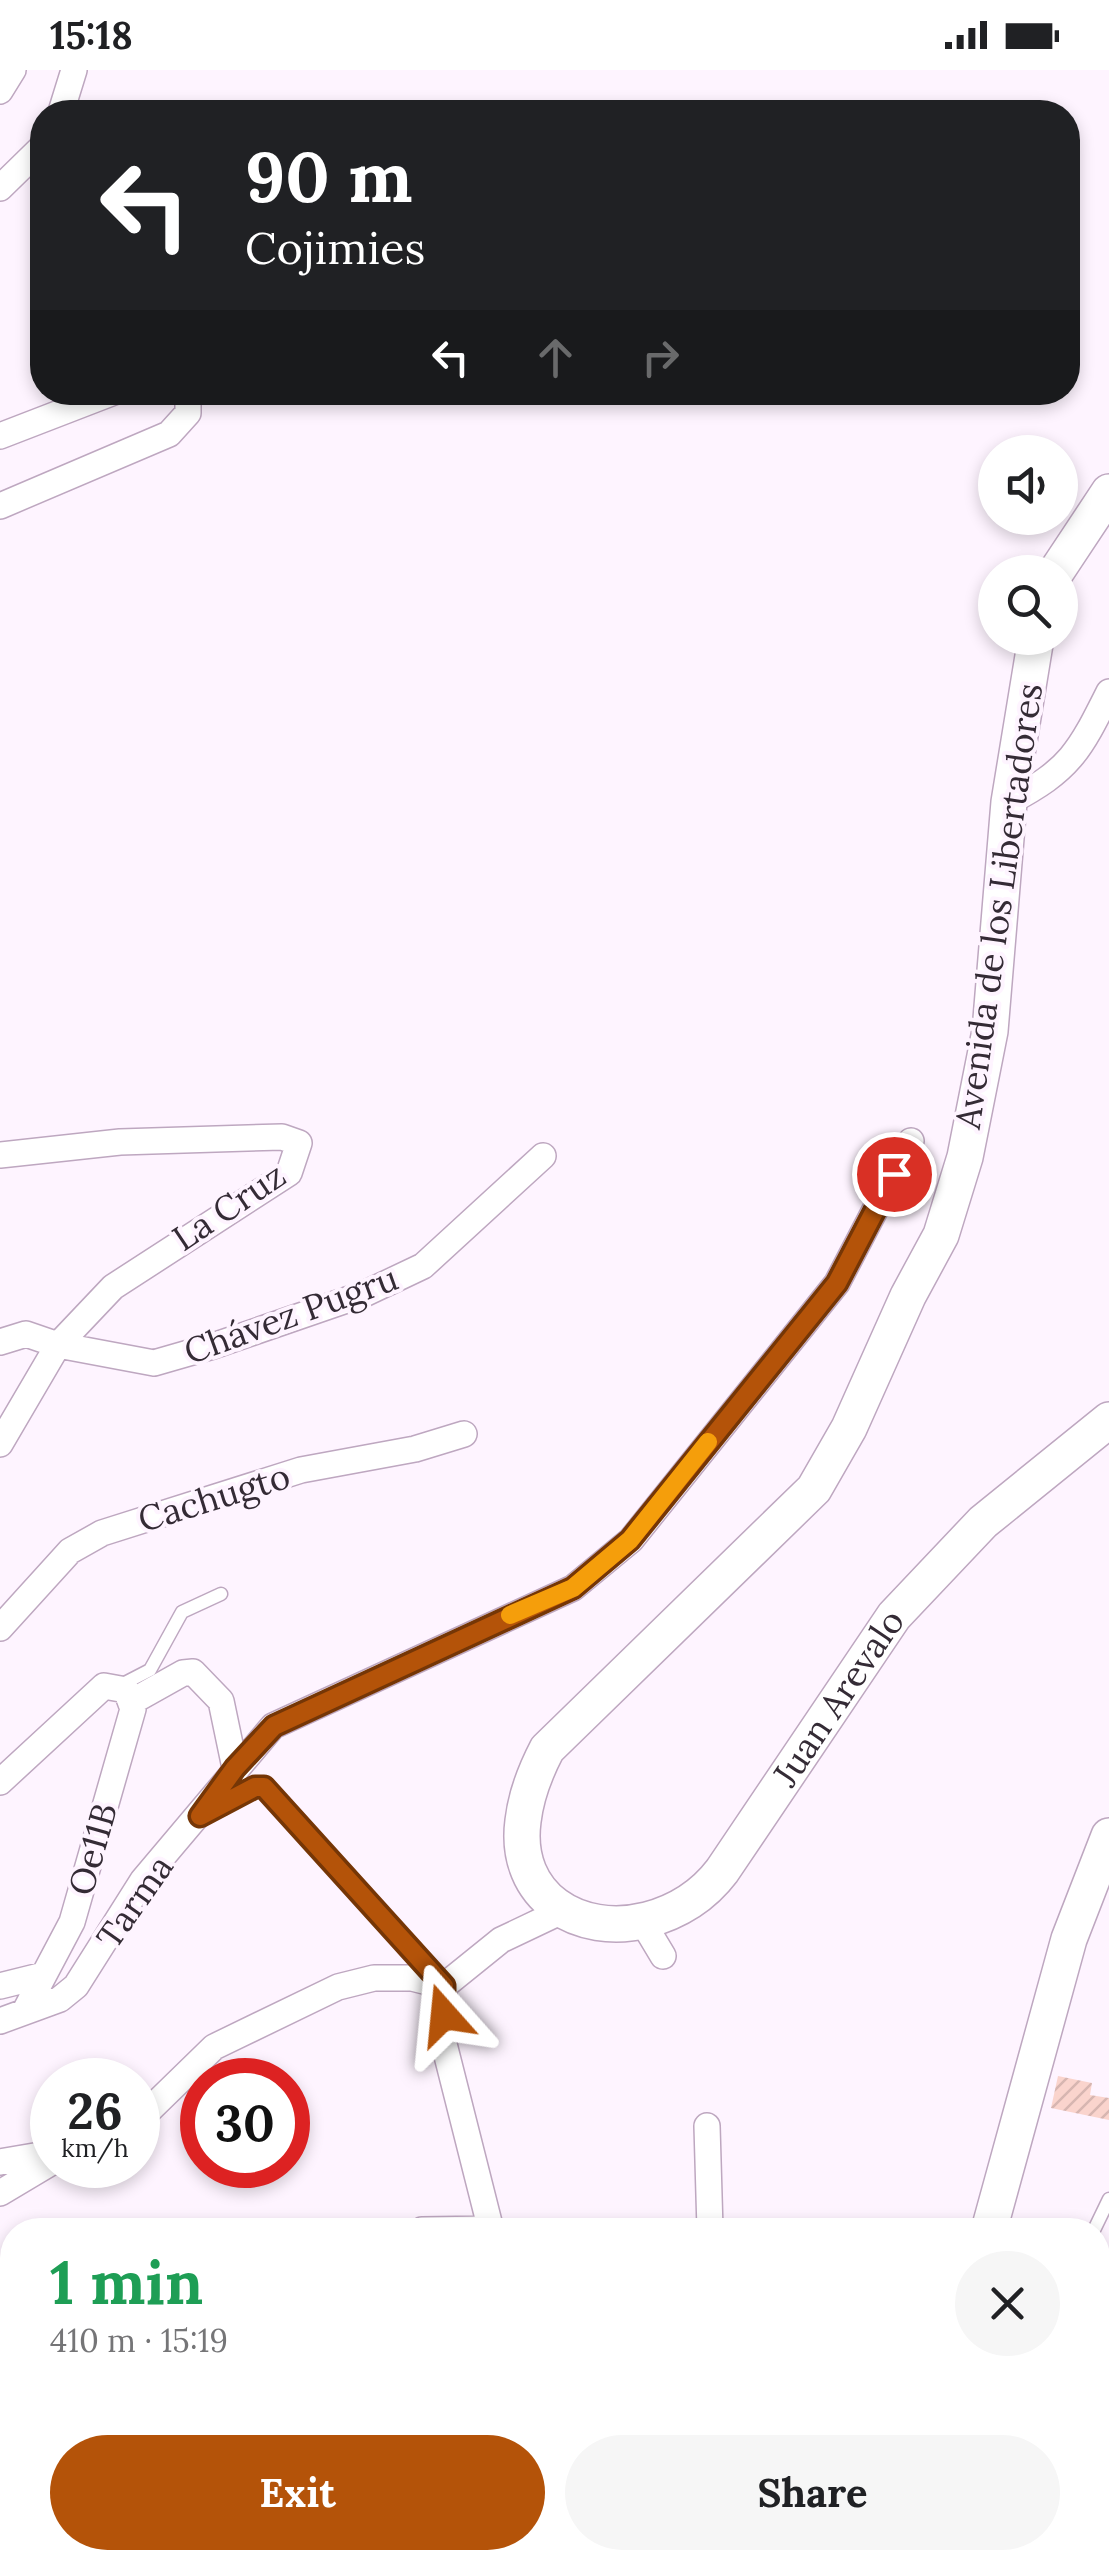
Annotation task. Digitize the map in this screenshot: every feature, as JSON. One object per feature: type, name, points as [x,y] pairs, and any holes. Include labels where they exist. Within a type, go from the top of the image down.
[{"type":"street","points":[[0,92],[12,70]]},
{"type":"street","points":[[65,100],[74,70]]},
{"type":"street","points":[[0,188],[30,159]]},
{"type":"street","points":[[0,436],[80,405]]},
{"type":"street","points":[[0,506],[169,434],[188,414],[188,405]]},
{"type":"street","points":[[1067,555],[1109,492]]},
{"type":"street","name":"Avenida de los Libertadores","points":[[562,1911],[536,1882],[522,1835],[526,1796],[547,1749],[814,1489],[849,1428],[908,1296],[941,1235],[965,1157],[990,1030],[1009,802],[1033,655]]},
{"type":"street","points":[[1009,802],[1051,780],[1079,752],[1109,692]]},
{"type":"street","name":"La Cruz","points":[[0,1155],[120,1142],[282,1137],[298,1144],[290,1173],[113,1287],[58,1345]]},
{"type":"street","name":"Tarma","points":[[0,2020],[60,2000],[76,1986],[144,1880],[274,1726],[573,1588],[630,1540],[837,1283],[911,1141]]},
{"type":"street","name":"Chávez Pugru","points":[[0,1342],[26,1334],[58,1345],[154,1363],[364,1294],[423,1266],[543,1156]]},
{"type":"street","points":[[0,1444],[58,1345]]},
{"type":"street","name":"Juan Arevalo","points":[[562,1911],[604,1927],[642,1921],[681,1908],[715,1880],[894,1616],[984,1522],[1109,1420]]},
{"type":"street","name":"Cachugto","points":[[0,1628],[70,1551],[102,1533],[301,1470],[416,1449],[464,1434]]},
{"type":"street","points":[[0,1782],[104,1686],[126,1693],[193,1672],[221,1702],[235,1768]]},
{"type":"street","name":"Oe11B","points":[[26,2009],[72,1922],[126,1693]]},
{"type":"street","points":[[992,2218],[1069,1939],[1109,1836]]},
{"type":"street","points":[[444,1986],[501,1940],[562,1911]]},
{"type":"street","points":[[642,1921],[664,1956]]},
{"type":"street","points":[[0,1986],[44,1975]]},
{"type":"street","points":[[160,2100],[214,2047],[338,1988],[374,1978],[412,1978],[444,1986]]},
{"type":"street","points":[[444,1986],[444,2044],[488,2218]]},
{"type":"street","points":[[708,2126],[710,2218]]},
{"type":"street","points":[[0,2162],[30,2157]]},
{"type":"street","points":[[0,2193],[30,2175]]},
{"type":"lane","points":[[126,1693],[150,1670],[182,1612],[221,1594]]},
{"type":"lane","points":[[200,1816],[255,1787],[264,1787],[444,1986]]},
{"type":"building","points":[[1058,2076],[1092,2083],[1090,2095],[1109,2098],[1109,2120],[1051,2108]]},
{"type":"slow traffic","points":[[510,1615],[573,1588],[630,1540],[708,1442]]},
{"type":"route","points":[[444,2015],[444,1986],[264,1787],[255,1787],[200,1816],[235,1768],[274,1726],[573,1588],[630,1540],[788,1349],[837,1283],[894,1174]]}]
